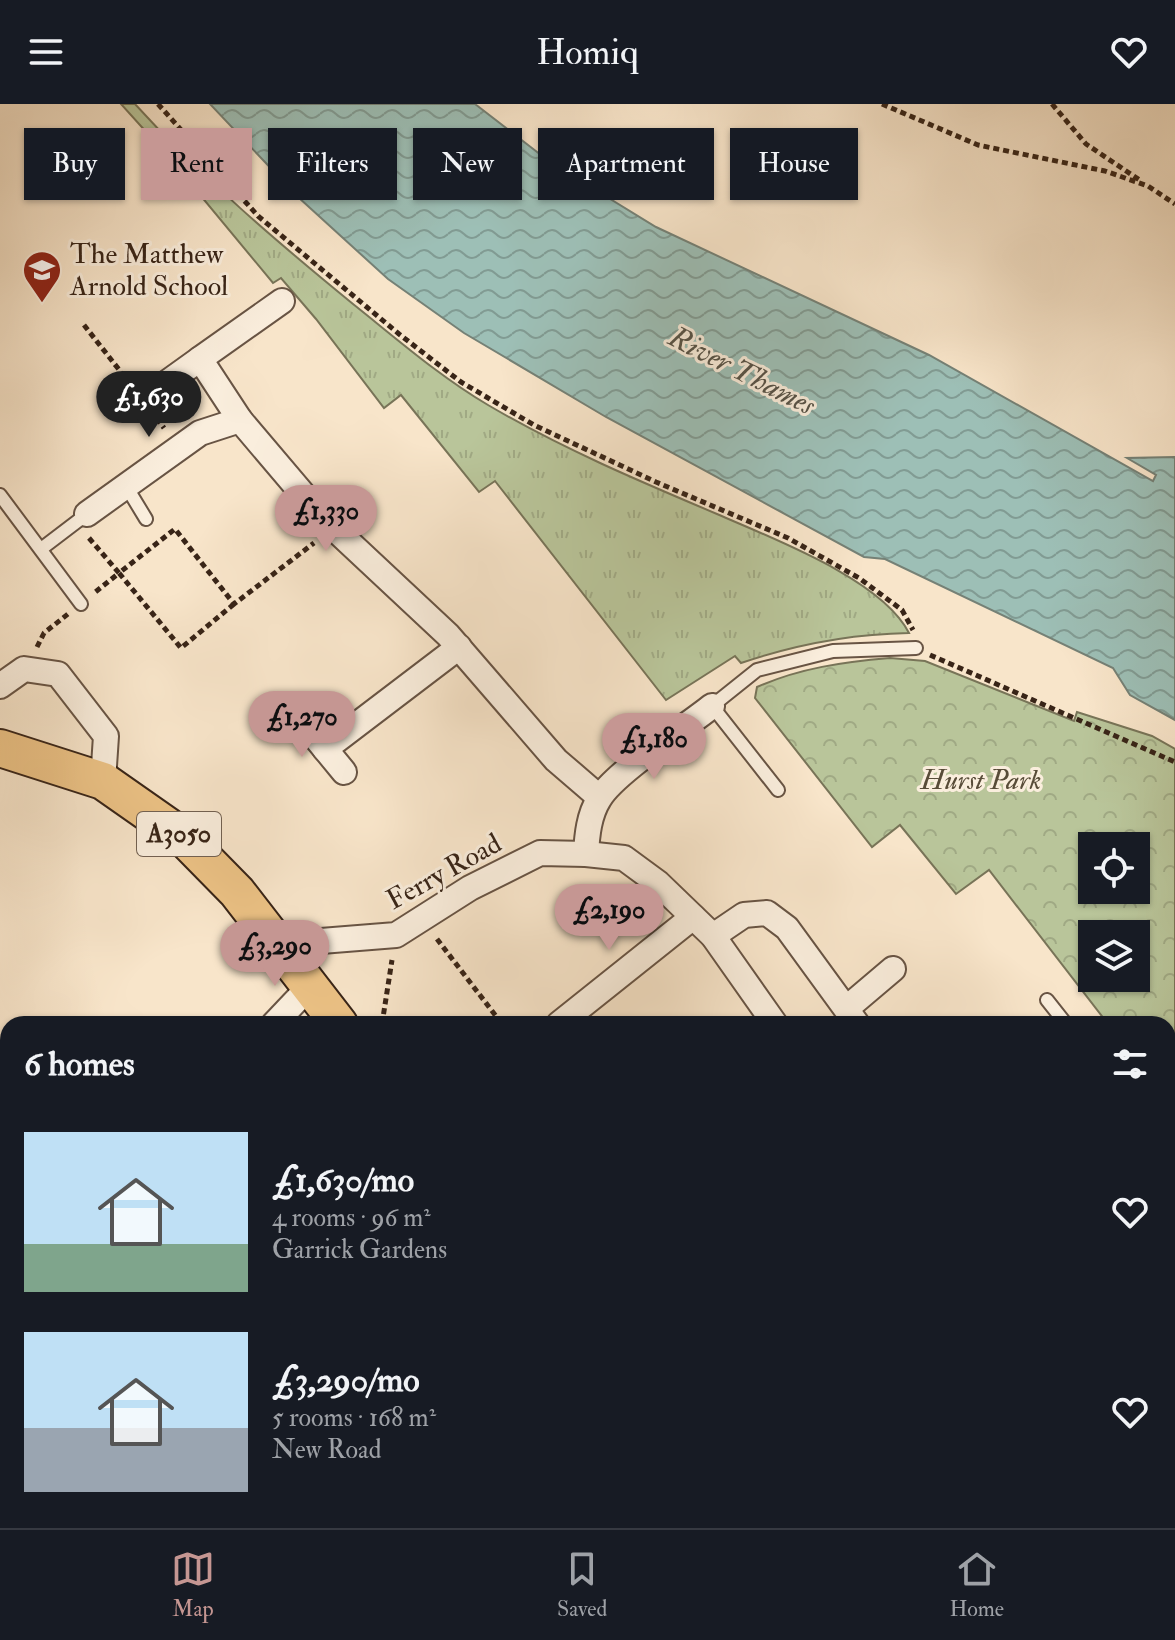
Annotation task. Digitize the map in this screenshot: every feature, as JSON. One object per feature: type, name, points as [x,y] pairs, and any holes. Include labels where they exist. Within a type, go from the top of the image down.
[{"type":"main road","name":"A3050","points":[[0,748],[103,781],[183,837],[237,892],[333,1016]]},
{"type":"street","points":[[161,387],[282,301]]},
{"type":"street","points":[[200,359],[240,420],[334,528],[459,647],[556,760],[599,797]]},
{"type":"street","points":[[87,514],[200,433],[240,420]]},
{"type":"street","points":[[325,749],[459,647]]},
{"type":"street","points":[[0,686],[24,669],[58,674],[106,736],[103,781]]},
{"type":"street","points":[[586,854],[588,828],[599,797],[618,777],[712,706]]},
{"type":"street","points":[[298,716],[344,772]]},
{"type":"street","name":"Ferry Road","points":[[283,951],[321,941],[396,935],[470,888],[540,853],[624,858],[658,883],[713,936],[769,1016]]},
{"type":"street","points":[[713,936],[744,915],[767,913],[787,928],[852,1016],[893,969]]},
{"type":"street","points":[[569,1016],[693,917]]},
{"type":"street","points":[[282,1016],[310,986]]},
{"type":"lane","points":[[126,486],[146,519]]},
{"type":"lane","points":[[0,495],[81,604]]},
{"type":"lane","points":[[41,549],[87,514]]},
{"type":"lane","points":[[778,790],[712,706],[757,670],[833,651],[916,648]]},
{"type":"lane","points":[[1047,1000],[1060,1016]]},
{"type":"path","points":[[158,104],[258,216],[461,382],[534,425],[656,482],[788,538],[859,578],[902,610],[913,629],[916,648],[1175,762]]},
{"type":"path","points":[[882,104],[978,145],[1105,171],[1148,186]]},
{"type":"path","points":[[1052,104],[1086,144],[1175,204]]},
{"type":"path","points":[[84,325],[179,448]]},
{"type":"path","points":[[234,604],[175,529],[119,573],[181,648],[334,528]]},
{"type":"path","points":[[422,920],[496,1016]]},
{"type":"path","points":[[383,1016],[396,935]]},
{"type":"green space","points":[[121,104],[135,104],[158,128],[143,128]]},
{"type":"green space","points":[[204,200],[232,200],[402,344],[470,394],[572,450],[823,562],[875,595],[895,613],[909,633],[824,641],[741,663],[735,656],[666,700],[495,481],[479,492],[401,395],[384,408],[281,278],[273,283]]},
{"type":"green space","name":"Hurst Park","points":[[890,658],[925,661],[1074,721],[1077,712],[1152,736],[1175,749],[1175,1016],[1102,1016],[1083,992],[1150,992],[1150,920],[1078,920],[1078,985],[989,870],[956,894],[900,825],[872,847],[755,698],[757,687],[822,667]]},
{"type":"water","name":"River Thames","points":[[210,104],[475,104],[506,128],[413,128],[413,200],[522,200],[522,140],[538,153],[538,200],[612,200],[656,227],[929,355],[1153,481],[1156,475],[1127,458],[1175,457],[1175,720],[1130,695],[1113,668],[885,559],[864,557],[606,417],[464,333],[388,279],[301,200],[397,200],[397,128],[268,128],[268,165],[252,148],[252,128],[233,128]]},
{"type":"place","name":"The Matthew Arnold School","points":[[42,304]]}]
